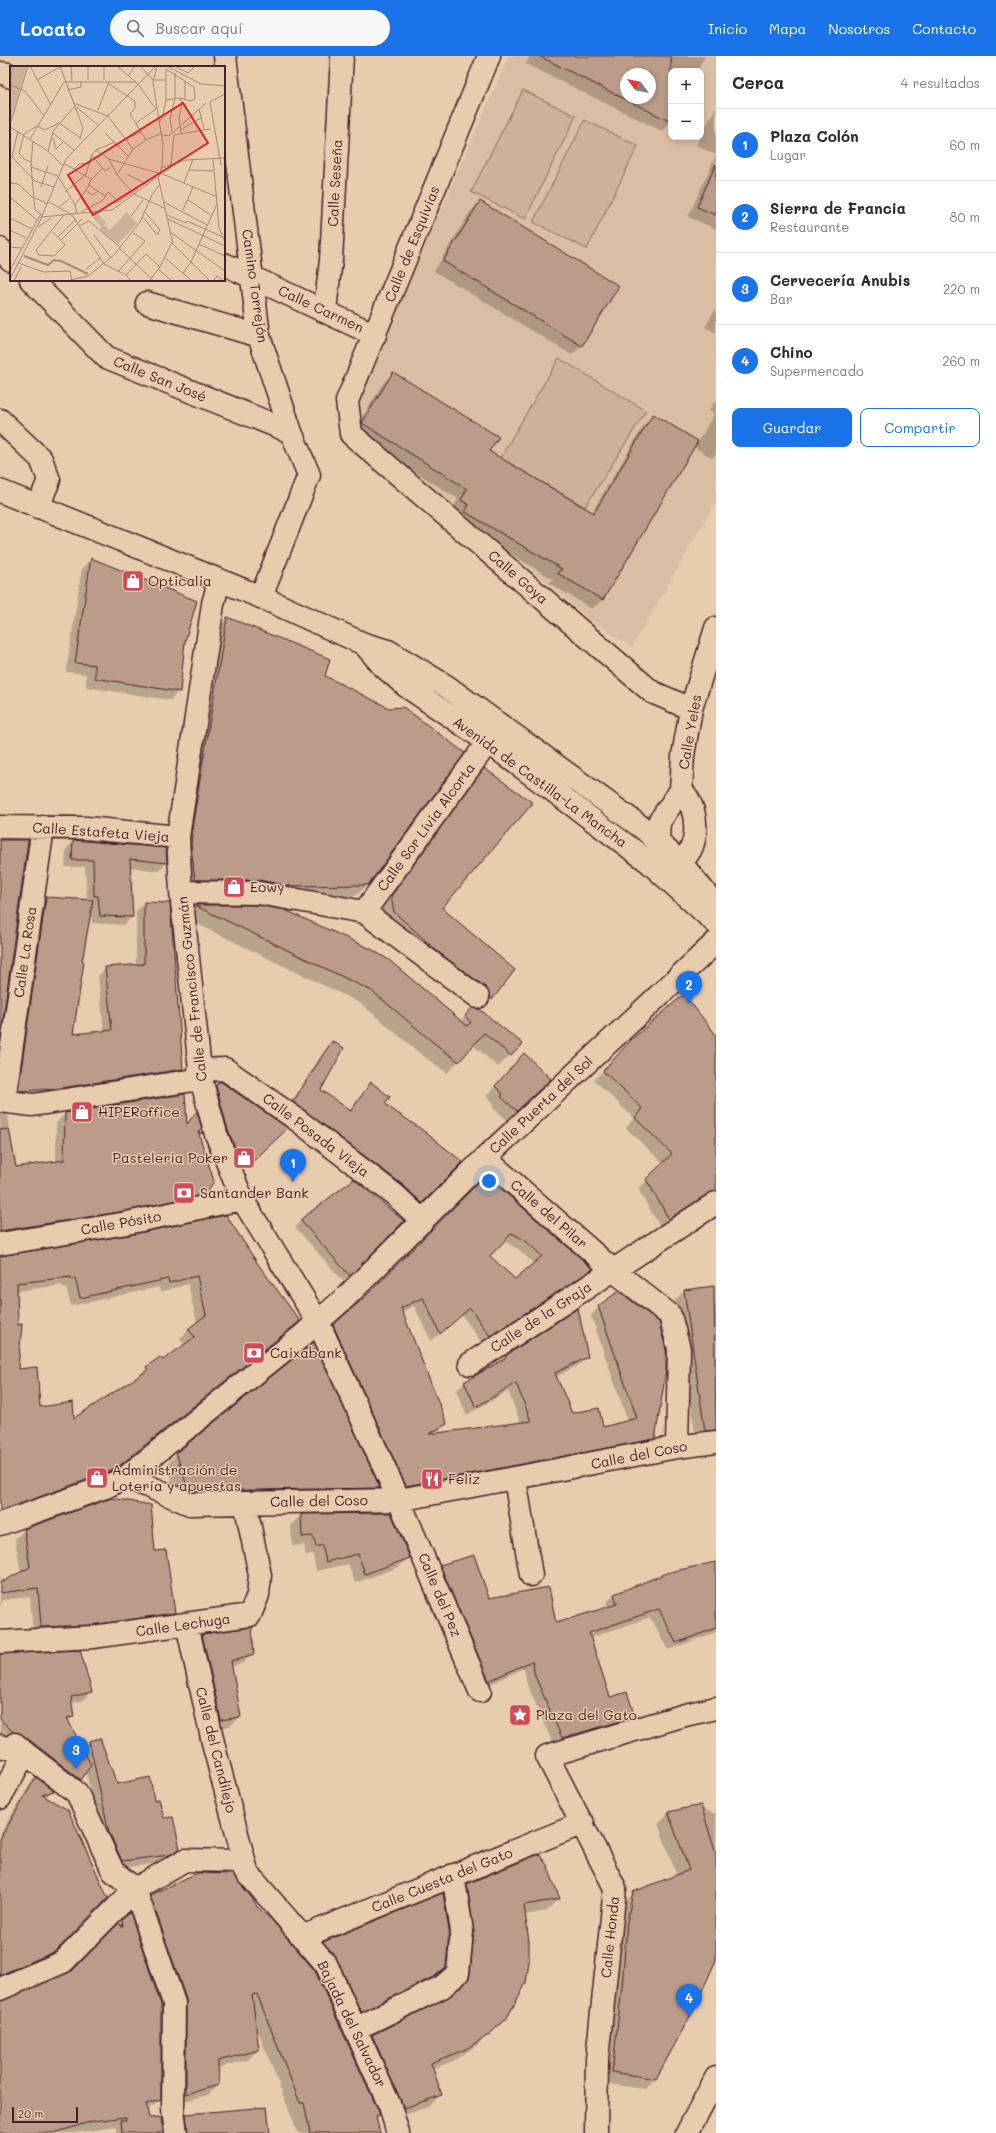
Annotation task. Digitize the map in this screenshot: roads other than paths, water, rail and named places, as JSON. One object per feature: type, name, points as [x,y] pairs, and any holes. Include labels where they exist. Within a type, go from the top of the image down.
[{"type":"street","name":"Camino Torrejón","points":[[225,56],[259,336],[291,432],[309,475],[261,597]]},
{"type":"street","name":"Calle Seseña","points":[[325,310],[331,260],[342,56]]},
{"type":"street","name":"Calle de Esquivias","points":[[351,434],[348,401],[489,56]]},
{"type":"street","points":[[0,73],[8,74],[10,77]]},
{"type":"street","points":[[0,249],[10,259]]},
{"type":"street","name":"Calle Carmen","points":[[225,264],[325,310],[375,335]]},
{"type":"street","name":"Calle San José","points":[[32,281],[106,357],[291,432]]},
{"type":"street","points":[[147,303],[259,336]]},
{"type":"street","points":[[0,420],[41,459],[48,480],[38,507]]},
{"type":"street","name":"Calle Goya","points":[[351,434],[652,692],[691,709]]},
{"type":"street","name":"Avenida de Castilla-La Mancha","points":[[0,491],[261,597],[364,644],[388,651],[446,686],[660,842],[716,906]]},
{"type":"street","name":"Calle de Francisco Guzmán","points":[[219,581],[213,604],[178,837],[181,892],[200,1074],[216,1134],[242,1199],[318,1322],[400,1500]]},
{"type":"street","name":"Calle Yeles","points":[[681,790],[690,802],[696,825],[695,836],[689,850],[660,842],[681,790],[683,756],[691,709],[716,628]]},
{"type":"street","name":"Avenida de Castilla-La Mancha","points":[[364,644],[383,666],[406,686],[488,742],[649,862],[716,923]]},
{"type":"street","name":"Calle Sor Livia Alcorta","points":[[364,912],[488,742]]},
{"type":"street","points":[[511,759],[529,765],[548,774],[660,842],[664,865],[675,877],[679,888]]},
{"type":"street","name":"Calle Estafeta Vieja","points":[[0,827],[86,828],[178,837]]},
{"type":"street","name":"Calle La Rosa","points":[[2,1101],[43,827]]},
{"type":"street","points":[[181,892],[259,893],[364,912],[478,997]]},
{"type":"street","name":"Calle Puerta del Sol","points":[[126,1477],[318,1322],[347,1296],[423,1222],[485,1158],[716,942]]},
{"type":"street","name":"Calle Posada Vieja","points":[[2,1101],[33,1105],[225,1069],[296,1119],[394,1195],[423,1222]]},
{"type":"street","name":"Calle del Pilar","points":[[485,1158],[613,1270]]},
{"type":"street","name":"Calle Pósito","points":[[0,1244],[127,1223],[242,1199]]},
{"type":"street","name":"Calle de la Graja","points":[[470,1364],[716,1203]]},
{"type":"street","points":[[613,1270],[670,1316],[679,1349],[677,1447]]},
{"type":"street","name":"Calle del Coso","points":[[126,1477],[190,1504],[400,1500],[677,1447],[716,1442]]},
{"type":"street","points":[[0,1524],[108,1486],[126,1477]]},
{"type":"street","points":[[515,1479],[531,1575]]},
{"type":"street","name":"Calle del Pez","points":[[400,1500],[480,1690]]},
{"type":"street","name":"Calle Lechuga","points":[[0,1642],[93,1637],[250,1615],[258,1595],[260,1575],[245,1503]]},
{"type":"street","name":"Calle del Candilejo","points":[[187,1624],[214,1747],[248,1874]]},
{"type":"street","name":"Calle Honda","points":[[596,2133],[597,2059],[615,1888],[583,1823],[547,1756],[685,1715],[716,1708]]},
{"type":"street","points":[[0,1732],[77,1793],[113,1871],[135,1889],[174,2003],[173,2109],[176,2133]]},
{"type":"street","points":[[0,1746],[25,1753]]},
{"type":"street","points":[[0,1798],[25,1753]]},
{"type":"street","name":"Calle Cuesta del Gato","points":[[302,1937],[583,1823]]},
{"type":"street","name":"Bajada del Salvador","points":[[0,1989],[63,1962],[135,1889],[185,1860],[237,1861],[326,1964],[390,2106],[398,2133]]},
{"type":"street","points":[[355,2029],[442,1987],[458,1973],[462,1931],[454,1876]]},
{"type":"street","points":[[687,2133],[716,2078]]},
{"type":"place","name":"Opticalia","points":[[133,581]]},
{"type":"place","name":"Eowy","points":[[234,887]]},
{"type":"place","name":"Sierra de Francia","points":[[689,1004]]},
{"type":"place","name":"HIPERoffice","points":[[82,1112]]},
{"type":"place","name":"Pasteleria Poker","points":[[244,1158]]},
{"type":"place","name":"Plaza Colón","points":[[293,1182]]},
{"type":"place","name":"Santander Bank","points":[[184,1193]]},
{"type":"place","name":"Caixabank","points":[[254,1353]]},
{"type":"place","name":"Administración de Lotería y apuestas","points":[[97,1478]]},
{"type":"place","name":"Feliz","points":[[432,1479]]},
{"type":"place","name":"Plaza del Gato","points":[[520,1715]]},
{"type":"place","name":"Cervecería Anubis","points":[[76,1769]]},
{"type":"place","name":"Chino","points":[[689,2017]]}]
